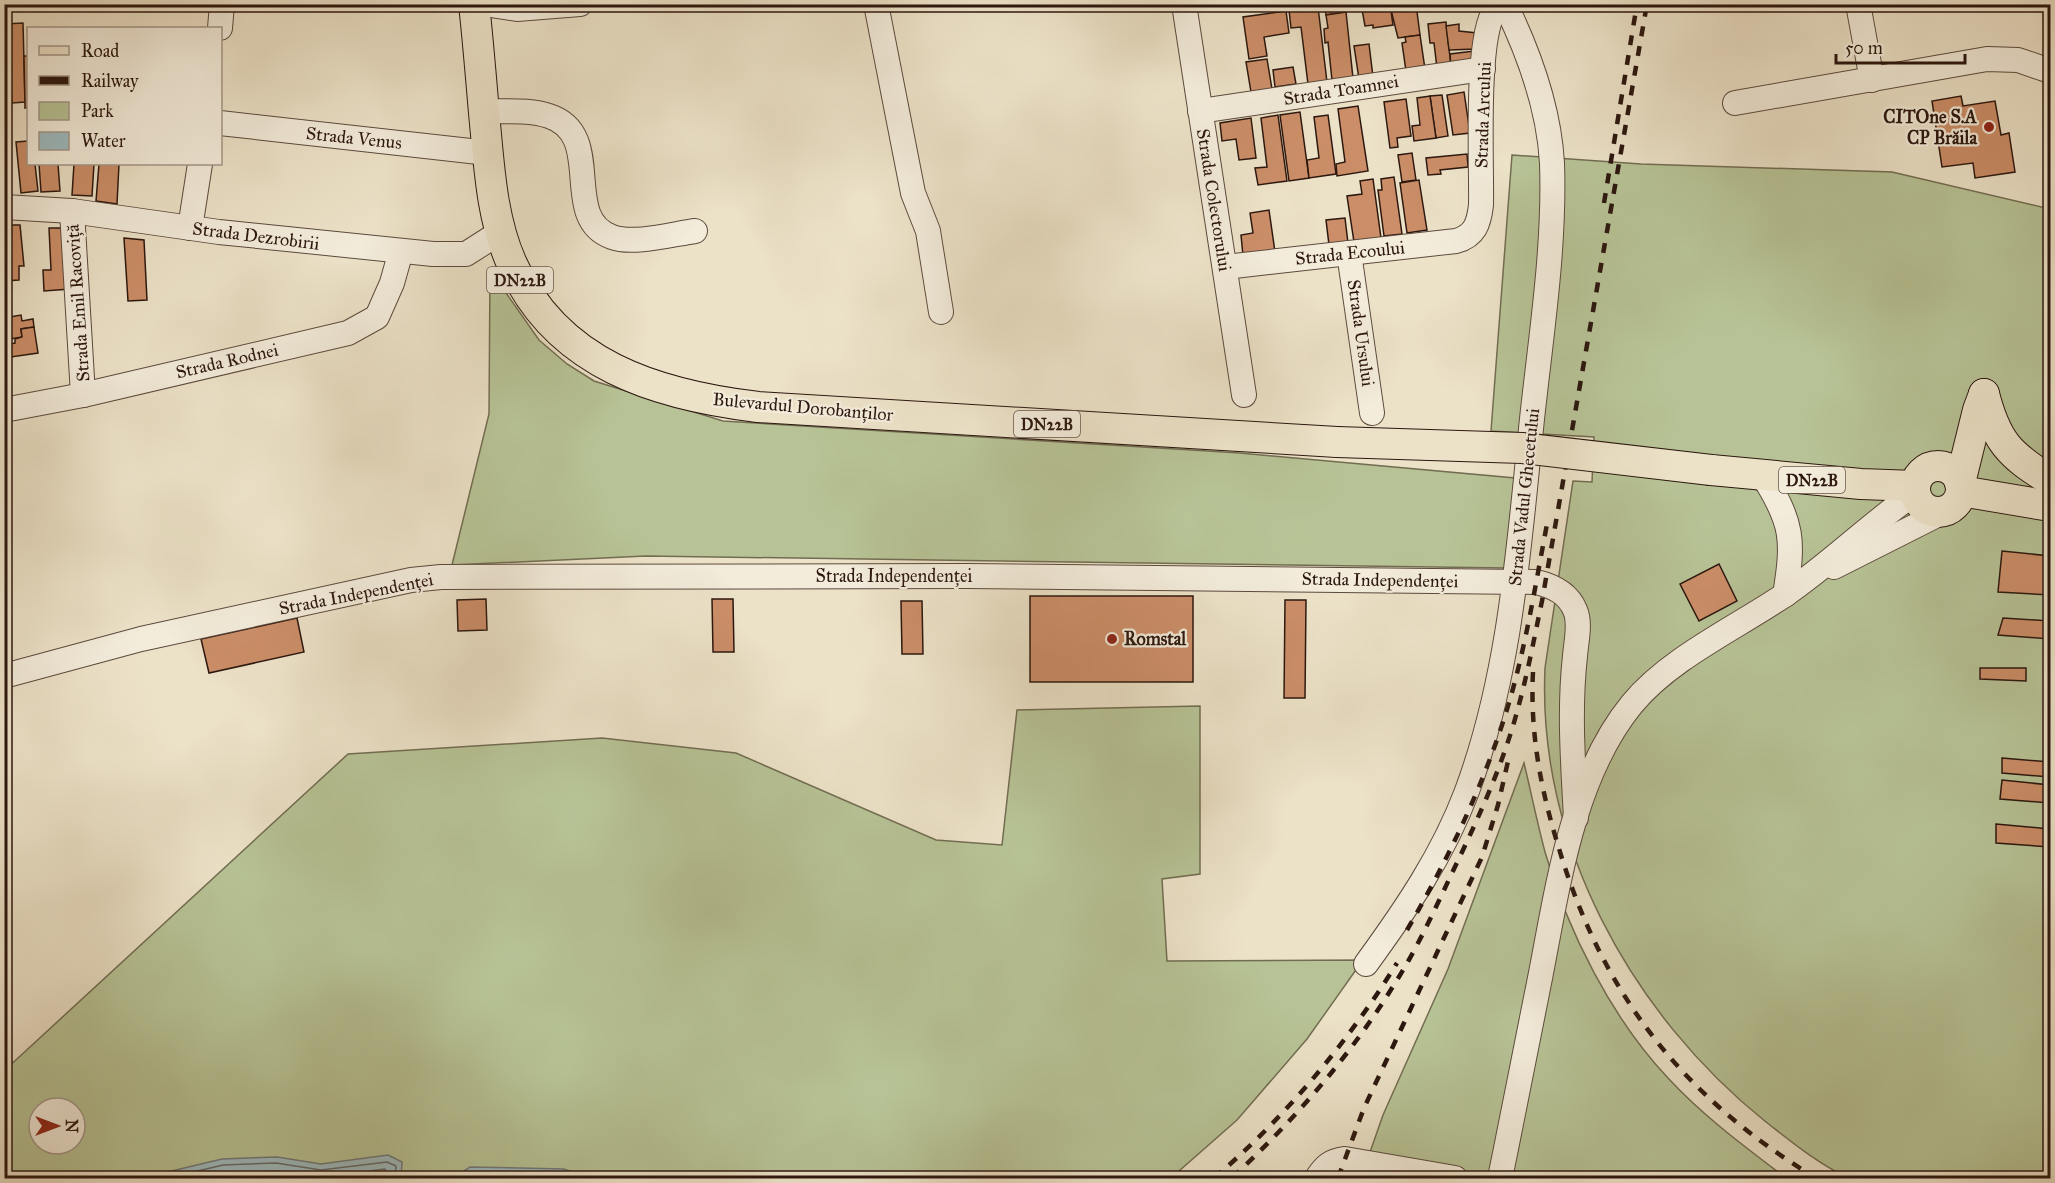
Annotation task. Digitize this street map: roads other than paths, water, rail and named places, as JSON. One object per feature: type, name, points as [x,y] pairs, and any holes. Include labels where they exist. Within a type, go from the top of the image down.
[{"type":"main road","name":"Bulevardul Dorobanților","points":[[474,4],[492,191],[511,262],[525,290],[544,317],[566,338],[609,366],[635,379],[675,393],[711,401],[758,406],[1336,442],[1522,448],[1763,476]]},
{"type":"main road","points":[[1981,402],[2010,453],[2050,480]]},
{"type":"main road","points":[[1921,482],[1981,402]]},
{"type":"main road","points":[[1955,495],[1981,402]]},
{"type":"main road","name":"DN22B","points":[[1763,476],[1921,482],[1950,469],[1955,495]]},
{"type":"main road","name":"DN22B","points":[[1921,482],[1923,506],[1929,510],[1955,495],[2050,506]]},
{"type":"street","points":[[220,27],[222,4]]},
{"type":"street","points":[[484,4],[516,9],[580,4]]},
{"type":"street","points":[[876,4],[913,193],[928,231],[941,312]]},
{"type":"street","name":"Strada Colectorului","points":[[1184,4],[1244,395]]},
{"type":"street","points":[[1858,4],[1872,80]]},
{"type":"street","name":"Strada Arcului","points":[[1473,232],[1481,205],[1483,69],[1492,15],[1507,5]]},
{"type":"street","name":"Strada Vadul Ghecetului","points":[[1366,964],[1408,907],[1435,862],[1465,796],[1487,724],[1506,641],[1515,581],[1548,271],[1552,162],[1545,116],[1535,77],[1507,5]]},
{"type":"street","points":[[1736,104],[1987,59],[2018,60],[2050,71]]},
{"type":"street","name":"Strada Toamnei","points":[[1200,111],[1483,69]]},
{"type":"street","points":[[484,111],[536,113],[563,123],[572,133],[580,151],[587,213],[592,224],[613,238],[633,239],[695,231]]},
{"type":"street","name":"Strada Venus","points":[[222,123],[488,153]]},
{"type":"street","points":[[190,228],[200,165]]},
{"type":"street","name":"Strada Dezrobirii","points":[[4,207],[72,212],[401,252],[466,254],[502,231]]},
{"type":"street","name":"Strada Emil Racoviță","points":[[72,212],[83,395]]},
{"type":"street","name":"Strada Ecoului","points":[[1225,267],[1456,241],[1473,232]]},
{"type":"street","name":"Strada Rodnei","points":[[4,410],[83,395],[348,333],[377,317],[392,283],[401,252]]},
{"type":"street","name":"Strada Ursului","points":[[1349,253],[1372,413]]},
{"type":"street","points":[[1763,476],[1782,505],[1790,534],[1792,589]]},
{"type":"street","points":[[1792,589],[1921,482]]},
{"type":"street","points":[[1500,1179],[1563,863],[1576,818],[1599,757],[1611,735],[1631,706],[1655,678],[1792,589],[1955,495]]},
{"type":"street","name":"Strada Independenței","points":[[4,676],[141,639],[411,580],[441,577],[979,576],[1536,582],[1556,588],[1569,600],[1576,612],[1577,632],[1570,718],[1576,818]]},
{"type":"street","points":[[1317,1179],[1332,1160],[1345,1159],[1455,1179]]},
{"type":"water","points":[[388,1155],[402,1162],[401,1178],[142,1178],[222,1159],[277,1157],[321,1164]]},
{"type":"water","points":[[470,1167],[564,1169],[589,1178],[453,1178]]},
{"type":"railway","points":[[1604,203],[1637,4]]},
{"type":"railway","points":[[1232,1178],[1298,1112],[1357,1040],[1392,988],[1432,916],[1500,765],[1517,713],[1542,601],[1647,4]]},
{"type":"railway","points":[[1407,930],[1461,827],[1495,747],[1524,645],[1548,519]]},
{"type":"railway","points":[[1533,672],[1533,716],[1541,779],[1557,842],[1575,896],[1597,947],[1623,993],[1653,1036],[1687,1076],[1725,1113],[1768,1146],[1816,1178]]},
{"type":"railway","points":[[1338,1178],[1364,1108],[1482,857],[1498,805],[1509,757]]},
{"type":"railway","points":[[1214,1178],[1240,1155],[1314,1078],[1358,1021],[1397,963]]},
{"type":"place","name":"CITOne S.A CP Brăila","points":[[1989,127]]},
{"type":"place","name":"Romstal","points":[[1112,639]]}]
